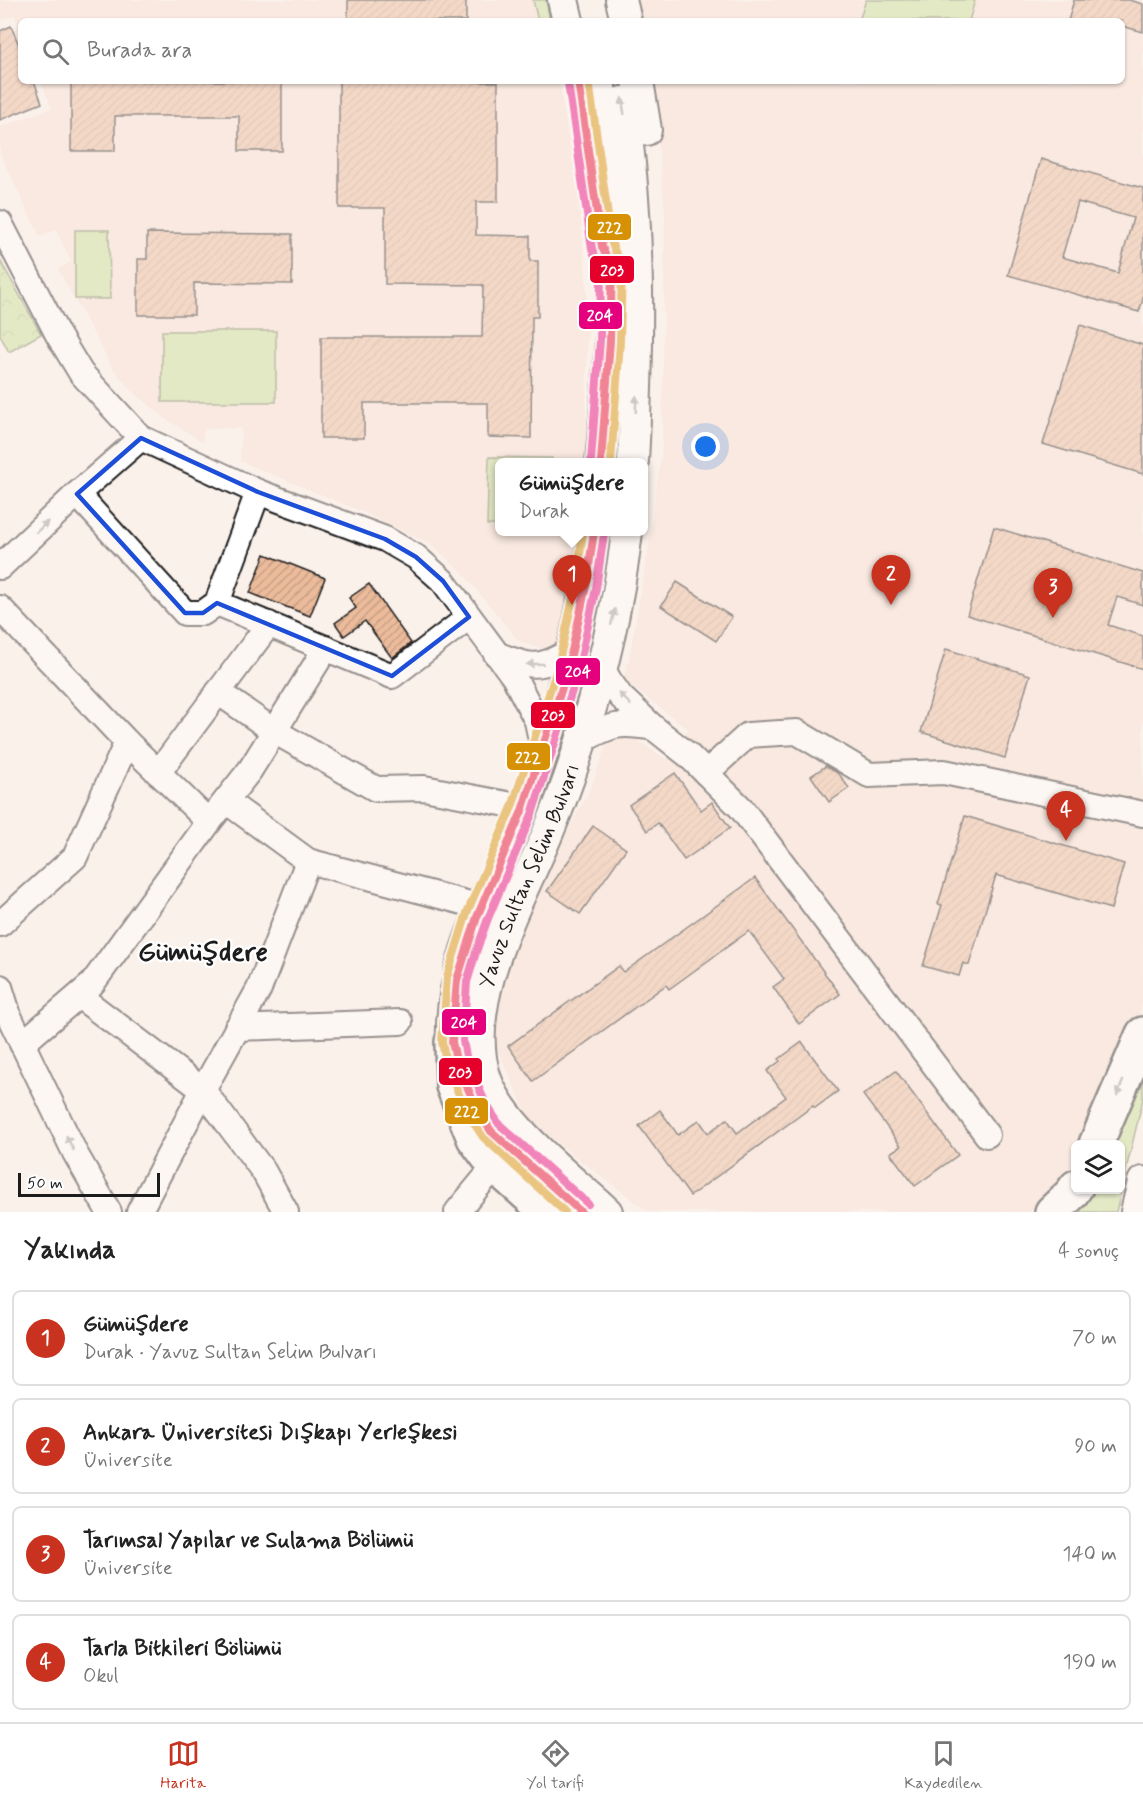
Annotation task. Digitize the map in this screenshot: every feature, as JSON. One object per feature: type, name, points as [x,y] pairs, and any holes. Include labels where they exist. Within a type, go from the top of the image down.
[{"type":"highway","points":[[1098,1140],[1143,1034]]},
{"type":"highway","points":[[452,1042],[453,1086],[474,1138],[495,1166],[546,1212]]},
{"type":"highway","points":[[490,1131],[581,1212]]},
{"type":"highway","points":[[1052,1212],[1071,1194]]},
{"type":"main road","points":[[563,0],[567,18]]},
{"type":"main road","points":[[584,0],[587,18]]},
{"type":"main road","points":[[602,0],[606,18]]},
{"type":"main road","points":[[621,0],[625,18]]},
{"type":"main road","points":[[578,84],[602,247],[624,269]]},
{"type":"main road","points":[[598,84],[610,170],[614,226],[638,351],[633,458]]},
{"type":"main road","points":[[601,458],[610,340],[624,269],[629,147],[619,84]]},
{"type":"main road","points":[[624,269],[647,244],[651,214],[650,169],[639,84]]},
{"type":"main road","name":"Yavuz Sultan Selim Bulvarı","points":[[490,1131],[477,1110],[457,1064],[452,1042],[457,980],[477,917],[522,811],[559,701],[586,586],[593,536]]},
{"type":"main road","name":"Yavuz Sultan Selim Bulvarı","points":[[607,1212],[519,1130],[497,1104],[486,1079],[479,1051],[479,1028],[484,999],[499,950],[553,820],[581,741],[616,603],[626,536]]},
{"type":"main road","points":[[1136,1212],[1143,1182]]},
{"type":"street","points":[[0,223],[58,335],[81,374],[141,438],[258,492],[385,539],[416,557],[443,581],[514,677],[537,721],[543,750]]},
{"type":"street","points":[[0,567],[76,494],[141,438]]},
{"type":"street","points":[[76,494],[185,613],[203,613],[216,603],[258,492]]},
{"type":"street","points":[[216,603],[392,676],[469,617]]},
{"type":"street","points":[[0,608],[127,742],[209,822]]},
{"type":"street","points":[[158,773],[269,624]]},
{"type":"street","points":[[22,1044],[92,984],[209,822],[250,770],[326,648]]},
{"type":"street","points":[[496,654],[522,664],[536,664],[549,663],[572,650]]},
{"type":"street","points":[[601,666],[621,697],[706,773],[741,808],[987,1136]]},
{"type":"street","points":[[218,692],[274,731],[376,789],[424,788],[512,805]]},
{"type":"street","points":[[581,741],[607,727],[628,724],[654,728]]},
{"type":"street","points":[[706,773],[748,735],[797,732],[869,775],[944,772],[1143,814]]},
{"type":"street","points":[[0,924],[75,857],[127,742]]},
{"type":"street","points":[[226,801],[308,861],[470,904]]},
{"type":"street","points":[[139,1212],[203,1089],[259,989],[308,861]]},
{"type":"street","points":[[0,987],[9,1016],[22,1044],[75,1153],[109,1212]]},
{"type":"street","points":[[78,996],[203,1089],[264,1172],[286,1212]]},
{"type":"street","points":[[237,1028],[400,1022]]},
{"type":"street","points":[[457,1212],[495,1166]]},
{"type":"highlighted area","points":[[141,438],[258,492],[385,539],[416,557],[443,581],[469,617],[392,676],[217,603],[203,613],[185,613],[77,494]]},
{"type":"shaded area","points":[[0,0],[546,0],[549,18],[18,18],[18,24],[14,15],[0,21]]},
{"type":"shaded area","points":[[633,0],[1143,0],[1143,1004],[1088,1140],[1071,1140],[1071,1174],[1030,1212],[649,1212],[532,1124],[495,1045],[497,1002],[533,894],[590,790],[609,738],[637,740],[667,760],[688,729],[623,680],[629,659],[648,551],[662,448],[665,214],[652,84],[1125,84],[1125,18],[638,18]]},
{"type":"shaded area","points":[[42,84],[560,84],[578,195],[585,265],[588,315],[585,458],[495,458],[495,536],[580,536],[560,647],[540,648],[519,641],[460,570],[429,543],[358,510],[240,461],[241,428],[204,429],[203,442],[167,420],[129,388],[112,367],[58,269],[71,262],[56,230],[40,237],[0,154],[0,127],[52,108]]},
{"type":"green space","points":[[533,0],[546,0],[549,18],[537,18]]},
{"type":"green space","points":[[866,0],[975,0],[970,18],[860,18]]},
{"type":"green space","points":[[75,230],[109,230],[110,299],[75,299]]},
{"type":"green space","points":[[0,260],[41,334],[9,352],[0,335]]},
{"type":"green space","points":[[162,331],[276,331],[276,402],[162,402]]},
{"type":"green space","points":[[489,457],[552,458],[495,458],[495,525],[487,525]]},
{"type":"green space","points":[[1143,1081],[1143,1099],[1125,1174],[1125,1140],[1115,1140]]},
{"type":"green space","points":[[1088,1194],[1120,1194],[1116,1212],[1075,1212]]},
{"type":"building","points":[[348,0],[466,0],[466,18],[348,18]]},
{"type":"building","points":[[1074,0],[1129,0],[1143,4],[1143,32],[1125,27],[1125,18],[1069,18]]},
{"type":"building","points":[[11,26],[18,43],[18,84],[35,84],[42,103],[0,120],[0,31]]},
{"type":"building","points":[[71,84],[282,84],[282,151],[239,151],[239,116],[115,116],[115,151],[71,151]]},
{"type":"building","points":[[339,84],[498,84],[498,202],[476,202],[476,235],[530,236],[530,261],[538,261],[538,317],[532,317],[531,438],[488,437],[488,403],[364,403],[364,438],[321,438],[321,337],[482,337],[483,285],[385,284],[385,208],[339,208]]},
{"type":"building","points":[[1041,159],[1143,188],[1143,299],[1139,312],[1008,275]],"holes":[[[1078,202],[1133,218],[1118,273],[1062,257]]]},
{"type":"building","points":[[147,233],[292,234],[292,284],[194,283],[194,315],[138,315],[138,259],[147,259]]},
{"type":"building","points":[[1080,325],[1143,345],[1143,474],[1043,444]]},
{"type":"building","points":[[994,527],[1143,573],[1143,605],[1117,597],[1108,625],[1143,636],[1143,669],[967,615]]},
{"type":"building","points":[[265,554],[325,578],[310,616],[250,593]]},
{"type":"building","points":[[677,582],[732,617],[716,641],[661,606]]},
{"type":"building","points":[[369,584],[411,643],[392,658],[365,621],[344,636],[335,623],[356,608],[349,598]]},
{"type":"building","points":[[946,649],[1030,675],[1005,758],[921,732]]},
{"type":"building","points":[[826,766],[839,774],[849,788],[829,802],[811,776]]},
{"type":"building","points":[[675,773],[701,810],[712,802],[730,828],[684,860],[658,823],[647,831],[629,805]]},
{"type":"building","points":[[965,816],[1124,864],[1111,909],[996,875],[969,965],[963,963],[959,976],[923,966],[942,905],[938,904]]},
{"type":"building","points":[[593,826],[626,849],[580,914],[547,891]]},
{"type":"building","points":[[755,878],[840,994],[799,1024],[773,987],[784,979],[749,931],[669,989],[666,985],[533,1081],[508,1046],[619,966],[624,972]]},
{"type":"building","points":[[802,1042],[838,1091],[815,1108],[813,1106],[690,1196],[639,1126],[660,1110],[678,1135],[699,1120],[708,1133],[727,1119],[737,1133],[786,1097],[767,1071]]},
{"type":"building","points":[[896,1071],[958,1155],[915,1186],[890,1153],[901,1146],[863,1095]]},
{"type":"transit line","name":"204","points":[[568,84],[592,249],[601,271],[600,340],[591,458]]},
{"type":"transit line","name":"203","points":[[578,84],[602,247],[612,269],[610,341],[601,458]]},
{"type":"transit line","name":"222","points":[[589,84],[612,244],[622,269],[620,342],[611,458]]},
{"type":"transit line","name":"222","points":[[565,1212],[483,1137],[468,1114],[447,1068],[442,1042],[447,977],[467,913],[512,807],[558,666],[576,584],[582,536]]},
{"type":"transit line","name":"203","points":[[581,1212],[491,1131],[477,1109],[457,1064],[452,1042],[457,980],[477,917],[522,811],[568,669],[586,586],[593,536]]},
{"type":"transit line","name":"204","points":[[588,1204],[499,1124],[486,1104],[467,1061],[463,1041],[467,982],[487,921],[532,814],[578,672],[596,588],[604,536]]},
{"type":"place","name":"Gümüşdere","points":[[572,605]]},
{"type":"place","name":"Ankara Üniversitesi Dışkapı Yerleşkesi","points":[[891,605]]},
{"type":"place","name":"Tarımsal Yapılar ve Sulama Bölümü","points":[[1053,618]]},
{"type":"place","name":"Tarla Bitkileri Bölümü","points":[[1066,841]]},
{"type":"district","name":"Gümüşdere","points":[[203,952]]}]
